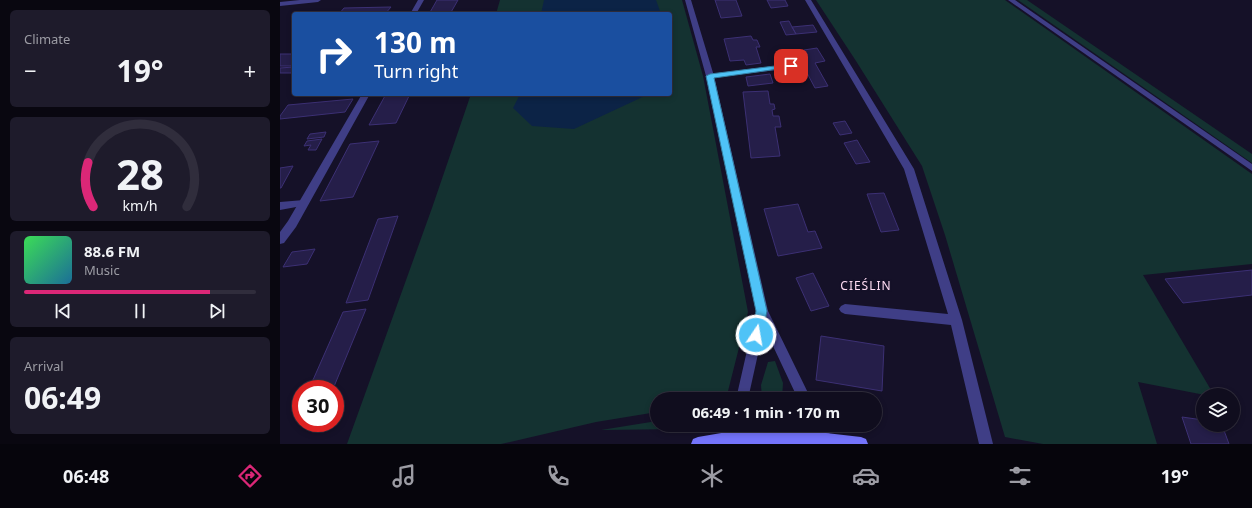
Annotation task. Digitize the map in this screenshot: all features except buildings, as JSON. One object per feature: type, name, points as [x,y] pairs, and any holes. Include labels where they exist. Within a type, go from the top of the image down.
[{"type":"main road","points":[[698,444],[734,438],[826,440],[861,444]]},
{"type":"street","points":[[280,4],[318,0]]},
{"type":"street","points":[[414,12],[421,0]]},
{"type":"street","points":[[688,0],[710,76],[762,311],[802,392]]},
{"type":"street","points":[[808,0],[909,169],[956,320],[986,444]]},
{"type":"street","points":[[1012,0],[1252,168]]},
{"type":"street","points":[[710,76],[791,66]]},
{"type":"street","points":[[280,240],[304,203],[365,96]]},
{"type":"street","points":[[280,206],[304,203]]},
{"type":"street","points":[[845,309],[956,320]]},
{"type":"street","points":[[744,392],[762,311]]},
{"type":"street","points":[[734,438],[735,432]]},
{"type":"street","points":[[822,432],[826,440]]},
{"type":"green space","points":[[500,0],[682,0],[703,76],[748,312],[728,392],[650,392],[650,413],[596,422],[501,444],[347,444],[432,208],[470,96],[672,96],[672,12],[497,12]]},
{"type":"green space","points":[[816,0],[1005,0],[1252,174],[1252,264],[1143,275],[1210,388],[1196,388],[1196,393],[1138,382],[1157,444],[1043,444],[1005,437],[945,235],[922,166]]},
{"type":"green space","points":[[1018,0],[1027,0],[1252,154],[1252,163]]},
{"type":"green space","points":[[775,361],[783,383],[782,392],[762,392],[761,385],[768,362]]},
{"type":"green space","points":[[650,422],[650,429],[601,430]]},
{"type":"water","points":[[544,0],[656,0],[660,12],[541,12]]},
{"type":"water","points":[[519,96],[645,96],[574,129],[532,126],[513,108]]},
{"type":"district","name":"CIEŚLIN","points":[[866,286]]},
{"type":"route","points":[[756,335],[762,311],[727,159],[710,76],[791,66]]}]
